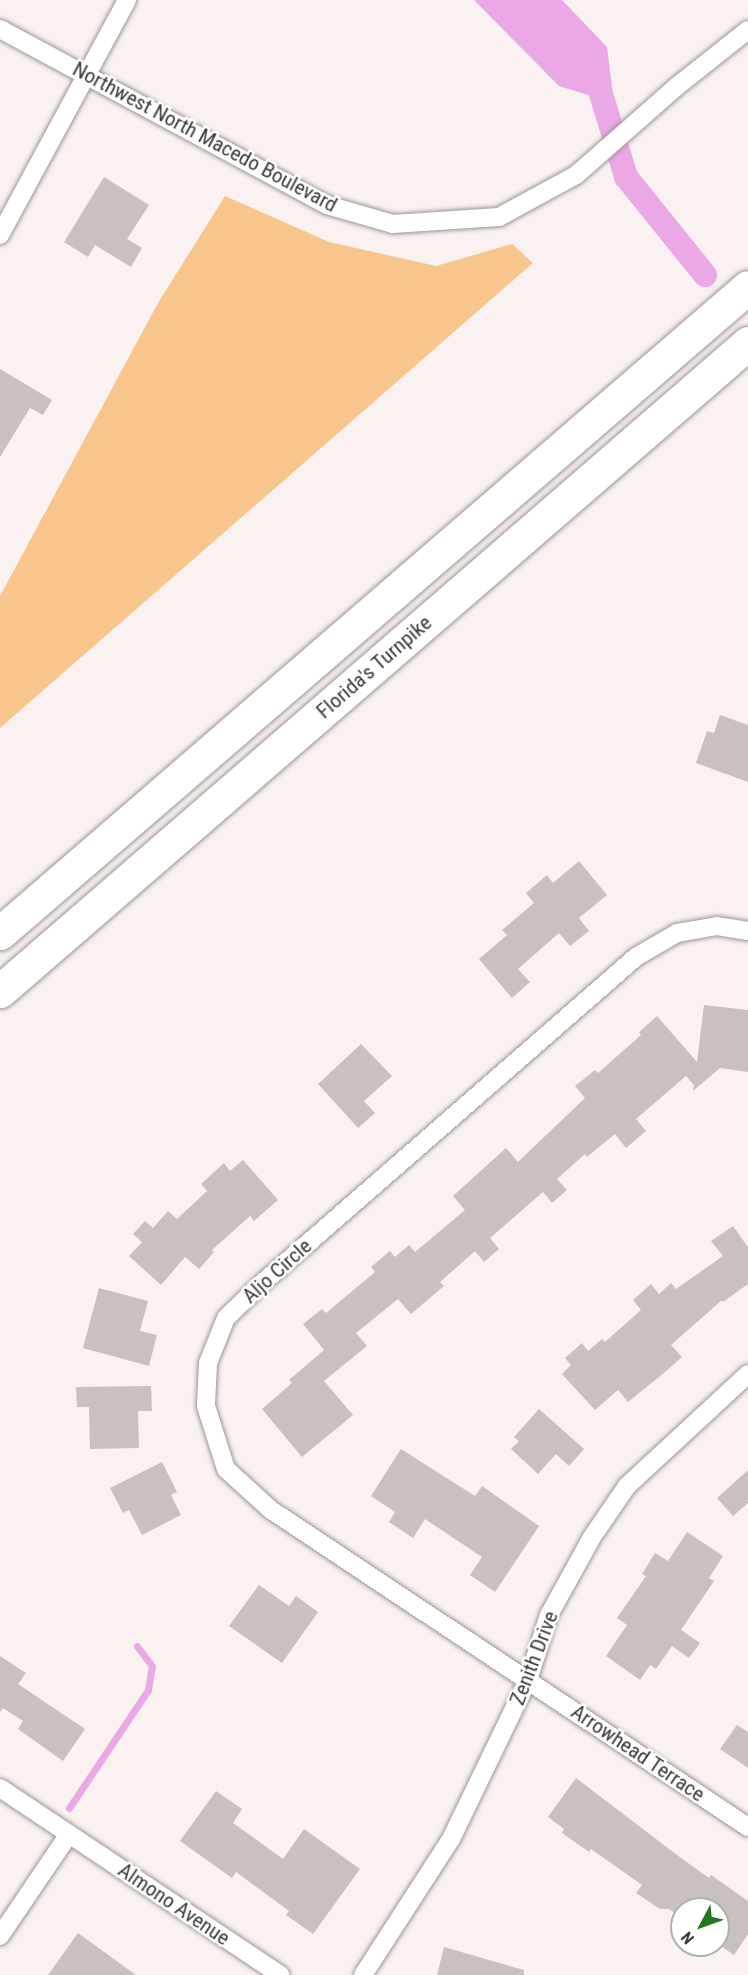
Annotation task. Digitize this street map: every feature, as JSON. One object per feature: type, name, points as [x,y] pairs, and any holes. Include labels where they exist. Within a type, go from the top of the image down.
[{"type":"highway","name":"Florida's Turnpike","points":[[0,933],[748,287]]},
{"type":"highway","name":"Florida's Turnpike","points":[[0,990],[748,343]]},
{"type":"street","points":[[0,235],[127,0]]},
{"type":"street","name":"Northwest North Macedo Boulevard","points":[[0,29],[327,205],[393,224],[499,217],[576,175],[676,87],[748,30]]},
{"type":"street","name":"Aljo Circle","points":[[528,1680],[271,1510],[226,1469],[206,1406],[208,1363],[226,1318],[260,1285],[636,957],[677,933],[717,926],[748,931]]},
{"type":"street","name":"Zenith Drive","points":[[363,1975],[451,1839],[528,1680],[549,1615],[575,1564],[627,1486],[748,1374]]},
{"type":"street","name":"Arrowhead Terrace","points":[[528,1680],[748,1827]]},
{"type":"street","name":"Almono Avenue","points":[[0,1788],[280,1975]]},
{"type":"street","points":[[0,1936],[69,1834]]},
{"type":"shaded area","points":[[474,0],[562,0],[607,47],[614,103],[559,86]]},
{"type":"shaded area","points":[[225,196],[329,242],[436,266],[512,244],[533,263],[0,728],[0,596],[158,303]]},
{"type":"building","points":[[104,177],[149,205],[127,239],[142,248],[131,267],[95,245],[88,257],[64,242]]},
{"type":"building","points":[[0,369],[52,400],[43,415],[30,408],[0,457]]},
{"type":"building","points":[[720,715],[748,725],[748,782],[696,763],[707,731],[714,733]]},
{"type":"building","points":[[579,861],[607,895],[579,918],[589,931],[570,946],[559,933],[518,969],[530,982],[512,998],[479,959],[507,935],[502,930],[534,903],[526,893],[547,875],[553,883]]},
{"type":"building","points":[[704,1005],[748,1010],[748,1072],[720,1068],[693,1091],[694,1085],[686,1076],[636,1119],[646,1131],[626,1148],[615,1134],[587,1157],[585,1154],[557,1179],[567,1190],[552,1203],[543,1192],[490,1238],[499,1249],[484,1262],[475,1251],[440,1282],[444,1286],[411,1314],[398,1299],[356,1333],[367,1346],[324,1381],[353,1415],[302,1457],[262,1409],[292,1383],[289,1380],[324,1350],[303,1324],[322,1309],[326,1313],[375,1272],[371,1267],[390,1251],[395,1257],[409,1245],[415,1252],[465,1210],[453,1196],[506,1148],[518,1162],[585,1098],[575,1086],[595,1070],[598,1073],[641,1035],[639,1032],[657,1016],[697,1062]]},
{"type":"building","points":[[361,1044],[392,1076],[364,1101],[375,1113],[358,1128],[318,1084]]},
{"type":"building","points":[[243,1160],[278,1200],[254,1221],[250,1216],[212,1250],[214,1252],[199,1269],[185,1257],[161,1285],[129,1256],[142,1242],[133,1234],[145,1221],[153,1228],[168,1211],[177,1219],[207,1191],[201,1184],[224,1163],[230,1171]]},
{"type":"building","points":[[733,1226],[748,1247],[748,1284],[723,1302],[722,1300],[671,1345],[682,1357],[665,1372],[628,1402],[618,1390],[595,1410],[562,1374],[571,1365],[565,1358],[582,1343],[588,1351],[602,1339],[605,1342],[641,1310],[633,1300],[651,1284],[659,1294],[671,1283],[676,1289],[723,1256],[711,1241]]},
{"type":"building","points":[[99,1288],[148,1301],[140,1331],[157,1335],[149,1366],[83,1348]]},
{"type":"building","points":[[151,1386],[152,1411],[138,1411],[139,1448],[90,1449],[89,1407],[77,1407],[76,1387]]},
{"type":"building","points":[[539,1409],[584,1449],[569,1466],[556,1454],[538,1474],[511,1449],[519,1441],[514,1437]]},
{"type":"building","points":[[401,1449],[475,1496],[482,1486],[539,1526],[495,1592],[470,1575],[482,1557],[425,1519],[413,1538],[389,1522],[395,1512],[371,1496]]},
{"type":"building","points":[[162,1462],[177,1492],[171,1495],[181,1515],[142,1535],[129,1510],[123,1513],[110,1488]]},
{"type":"building","points":[[748,1470],[748,1503],[733,1516],[717,1498]]},
{"type":"building","points":[[687,1532],[723,1556],[709,1578],[714,1581],[681,1630],[700,1643],[689,1658],[672,1646],[656,1669],[650,1665],[640,1680],[606,1656],[627,1625],[617,1618],[646,1576],[642,1574],[655,1553],[668,1561]]},
{"type":"building","points":[[259,1585],[289,1606],[296,1596],[318,1612],[282,1663],[229,1626]]},
{"type":"building","points":[[0,1656],[26,1673],[18,1684],[85,1729],[63,1761],[18,1729],[23,1721],[3,1708],[0,1712]]},
{"type":"building","points":[[737,1725],[748,1732],[748,1768],[720,1749]]},
{"type":"building","points":[[576,1778],[681,1858],[709,1878],[711,1875],[748,1901],[748,1934],[734,1955],[730,1952],[730,1897],[670,1897],[670,1910],[660,1909],[636,1893],[642,1885],[591,1849],[589,1852],[562,1833],[564,1829],[548,1817]]},
{"type":"building","points":[[216,1791],[242,1809],[233,1823],[283,1859],[304,1829],[360,1869],[313,1934],[286,1915],[289,1911],[236,1872],[232,1878],[180,1841]]},
{"type":"building","points":[[78,1933],[136,1975],[48,1975]]},
{"type":"building","points":[[444,1947],[524,1970],[524,1975],[437,1975]]},
{"type":"waterway","points":[[593,67],[626,177],[705,275]]},
{"type":"waterway","points":[[69,1808],[148,1690],[152,1666],[137,1646]]}]
